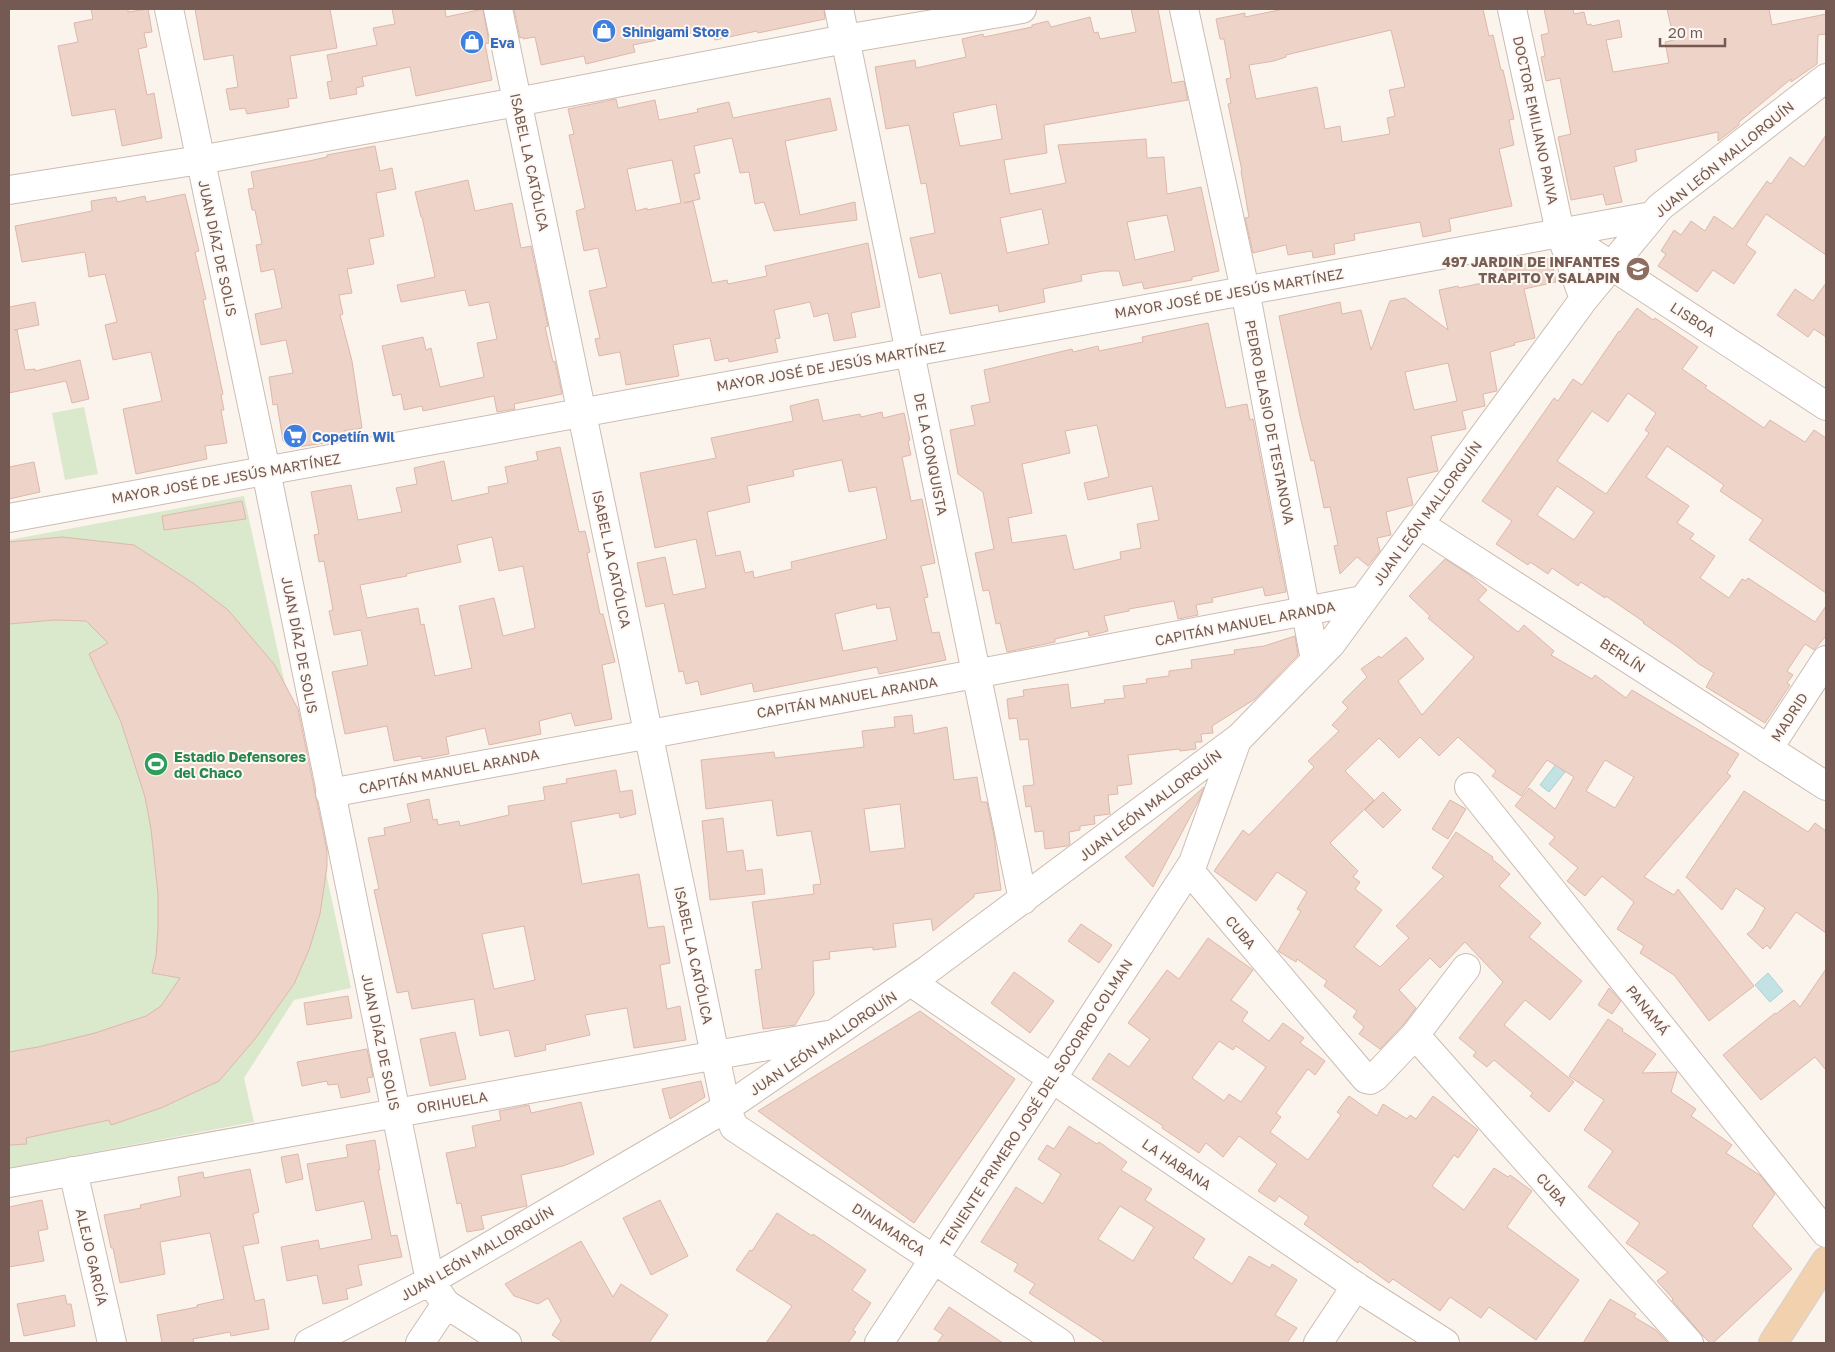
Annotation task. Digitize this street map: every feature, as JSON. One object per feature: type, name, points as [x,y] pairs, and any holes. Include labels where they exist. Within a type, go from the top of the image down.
[{"type":"main road","points":[[1774,1343],[1826,1262]]},
{"type":"street","name":"JUAN DÍAZ DE SOLIS","points":[[169,9],[266,471],[430,1281]]},
{"type":"street","name":"ISABEL LA CATÓLICA","points":[[498,9],[726,1108]]},
{"type":"street","name":"DE LA CONQUISTA","points":[[839,9],[1023,900]]},
{"type":"street","points":[[9,190],[200,160],[845,39],[1022,9]]},
{"type":"street","name":"PEDRO BLASIO DE TESTANOVA","points":[[1184,9],[1245,290],[1315,660]]},
{"type":"street","name":"DOCTOR EMILIANO PAIVA","points":[[1512,9],[1560,232],[1584,299]]},
{"type":"street","name":"JUAN LEÓN MALLORQUÍN","points":[[310,1343],[430,1281],[726,1108],[911,982],[1237,740],[1331,644],[1584,299],[1660,207],[1826,78]]},
{"type":"street","name":"MAYOR JOSÉ DE JESÚS MARTÍNEZ","points":[[9,518],[1652,216]]},
{"type":"street","name":"LISBOA","points":[[1560,232],[1826,406]]},
{"type":"street","name":"BERLÍN","points":[[1419,524],[1826,786]]},
{"type":"street","name":"CAPITÁN MANUEL ARANDA","points":[[330,793],[1363,600]]},
{"type":"street","name":"MADRID","points":[[1768,749],[1826,660]]},
{"type":"street","name":"TENIENTE PRIMERO JOSÉ DEL SOCORRO COLMAN","points":[[879,1343],[1191,866],[1237,740]]},
{"type":"street","name":"PANAMÁ","points":[[1469,788],[1826,1233]]},
{"type":"street","name":"CUBA","points":[[1191,866],[1366,1079],[1370,1080],[1376,1077],[1415,1035],[1466,968]]},
{"type":"street","name":"LA HABANA","points":[[911,982],[1356,1286],[1445,1343]]},
{"type":"street","name":"ORIHUELA","points":[[9,1183],[837,1033]]},
{"type":"street","name":"CUBA","points":[[1415,1035],[1689,1343]]},
{"type":"street","name":"DINAMARCA","points":[[726,1108],[734,1127],[1060,1343]]},
{"type":"street","name":"ALEJO GARCÍA","points":[[73,1171],[112,1343]]},
{"type":"street","points":[[430,1281],[446,1304],[507,1343]]},
{"type":"street","points":[[1318,1343],[1356,1286]]},
{"type":"street","points":[[420,1343],[446,1304]]},
{"type":"green space","points":[[84,407],[98,474],[65,480],[52,413]]},
{"type":"green space","name":"Estadio Defensores del Chaco","points":[[244,496],[351,988],[294,1000],[244,1078],[254,1122],[9,1168],[9,540]]},
{"type":"water","points":[[1556,764],[1565,772],[1549,792],[1540,785]]},
{"type":"water","points":[[1768,973],[1783,991],[1770,1002],[1755,985]]},
{"type":"building","points":[[91,9],[128,9],[128,12],[148,9],[152,32],[144,33],[147,47],[138,49],[147,95],[154,93],[162,138],[122,146],[115,109],[72,116],[58,46],[78,42],[74,23],[93,19]]},
{"type":"building","points":[[195,9],[330,9],[337,48],[290,56],[297,98],[288,99],[289,107],[247,114],[245,108],[230,110],[226,89],[238,87],[233,55],[204,60]]},
{"type":"building","points":[[392,9],[445,9],[446,17],[483,9],[489,43],[485,44],[492,80],[416,96],[410,67],[362,77],[364,86],[356,88],[357,94],[330,99],[327,82],[332,81],[327,55],[377,45],[373,28],[395,24]]},
{"type":"building","points":[[514,9],[824,9],[825,19],[715,40],[712,29],[633,45],[635,52],[586,64],[584,56],[541,65],[535,37],[520,38]]},
{"type":"building","points":[[1131,9],[1158,9],[1172,83],[1184,81],[1188,100],[1044,125],[1047,153],[1004,160],[1010,194],[1066,183],[1058,145],[1146,139],[1147,158],[1164,157],[1167,194],[1201,187],[1219,271],[1192,277],[1192,280],[1144,289],[1142,282],[1123,286],[1119,271],[1104,271],[1081,275],[1082,281],[1043,289],[1045,302],[999,312],[998,305],[950,314],[941,273],[919,278],[910,238],[935,233],[926,183],[921,184],[909,125],[886,129],[875,67],[915,60],[916,68],[966,57],[962,39],[983,34],[984,37],[1032,27],[1032,25],[1048,21],[1051,27],[1090,17],[1094,33],[1098,32],[1100,39],[1136,32]],"holes":[[[996,104],[1002,139],[960,146],[953,113]],[[1042,209],[1049,244],[1007,253],[1000,218]],[[1167,215],[1175,251],[1135,260],[1127,222]]]},
{"type":"building","points":[[1284,9],[1483,9],[1489,36],[1493,35],[1501,70],[1503,70],[1514,119],[1509,120],[1514,145],[1499,149],[1512,206],[1449,219],[1451,231],[1423,237],[1420,222],[1354,234],[1355,240],[1334,244],[1335,254],[1313,258],[1312,251],[1288,255],[1286,245],[1253,253],[1245,218],[1249,217],[1242,171],[1228,104],[1231,103],[1226,79],[1231,78],[1224,39],[1220,39],[1216,19],[1245,13],[1245,17]],"holes":[[[1391,30],[1405,87],[1389,90],[1395,116],[1387,118],[1390,134],[1342,142],[1340,126],[1325,129],[1317,87],[1256,99],[1249,65],[1274,61],[1286,57],[1286,55]]]},
{"type":"building","points":[[1544,9],[1573,9],[1574,14],[1584,12],[1587,25],[1591,24],[1592,26],[1619,20],[1622,37],[1606,40],[1613,72],[1669,63],[1665,42],[1674,40],[1667,9],[1769,9],[1772,25],[1826,14],[1826,34],[1818,35],[1817,64],[1791,82],[1791,79],[1718,141],[1718,132],[1635,150],[1637,161],[1614,167],[1622,202],[1606,205],[1603,194],[1571,200],[1558,137],[1571,134],[1560,78],[1546,81],[1541,57],[1545,56],[1541,35],[1549,33]]},
{"type":"building","points":[[830,98],[837,130],[785,141],[800,215],[855,202],[857,220],[774,231],[764,202],[755,204],[749,172],[740,173],[732,138],[694,146],[700,173],[694,174],[700,199],[684,203],[693,201],[712,283],[727,280],[728,284],[767,276],[765,266],[868,243],[880,307],[851,313],[856,337],[834,341],[828,313],[814,317],[810,302],[774,310],[780,338],[775,339],[778,352],[729,362],[728,358],[715,361],[710,338],[673,345],[679,376],[626,385],[620,352],[599,356],[595,339],[600,338],[589,291],[607,287],[598,248],[584,251],[576,211],[585,208],[569,135],[574,134],[568,109],[616,99],[618,108],[655,100],[659,120],[698,112],[697,109],[729,102],[733,118]],"holes":[[[672,160],[681,203],[636,211],[627,169]]]},
{"type":"building","points":[[1826,135],[1826,255],[1766,214],[1746,245],[1756,252],[1734,284],[1713,270],[1697,292],[1658,266],[1666,254],[1661,251],[1674,230],[1681,235],[1691,221],[1705,231],[1714,216],[1733,229],[1767,181],[1771,184],[1790,157],[1804,167]]},
{"type":"building","points":[[375,146],[380,171],[392,168],[396,189],[376,193],[384,236],[369,239],[374,264],[347,269],[352,293],[339,295],[343,314],[340,315],[352,361],[362,428],[344,431],[345,440],[291,448],[283,441],[277,404],[273,405],[269,377],[293,373],[286,340],[261,345],[255,314],[282,308],[274,269],[261,272],[256,245],[262,244],[255,210],[252,210],[248,189],[254,188],[251,172]]},
{"type":"building","points":[[468,180],[475,211],[512,203],[521,248],[531,246],[548,326],[545,327],[562,394],[514,404],[515,409],[497,412],[494,396],[423,411],[422,406],[404,410],[401,394],[393,396],[382,346],[423,337],[426,350],[431,348],[440,387],[484,377],[477,343],[497,339],[489,302],[469,306],[465,290],[401,302],[397,285],[435,277],[415,192]]},
{"type":"building","points":[[185,194],[199,251],[195,252],[206,299],[203,300],[223,394],[221,395],[224,410],[221,410],[227,443],[205,446],[207,459],[136,474],[123,409],[162,401],[151,352],[113,360],[105,325],[117,322],[105,274],[89,277],[85,252],[22,262],[15,226],[92,211],[91,201],[116,197],[117,202],[145,196],[146,202]]},
{"type":"building","points":[[1551,258],[1556,282],[1524,289],[1535,338],[1490,352],[1497,391],[1483,394],[1485,406],[1462,411],[1466,429],[1431,436],[1438,471],[1407,478],[1413,505],[1386,512],[1391,535],[1377,538],[1380,551],[1368,566],[1357,557],[1340,574],[1334,546],[1338,545],[1330,507],[1324,508],[1314,460],[1311,461],[1279,316],[1340,302],[1342,314],[1361,310],[1371,350],[1390,301],[1405,298],[1448,330],[1439,290],[1458,286],[1459,288],[1505,278],[1503,269]],"holes":[[[1448,363],[1457,401],[1414,410],[1405,372]]]},
{"type":"building","points":[[1826,283],[1826,337],[1814,329],[1808,337],[1777,315],[1795,289],[1813,301]]},
{"type":"building","points":[[35,302],[39,325],[14,330],[17,330],[25,370],[35,369],[35,371],[80,360],[89,399],[72,403],[66,381],[9,393],[9,307]]},
{"type":"building","points":[[1637,308],[1698,347],[1682,369],[1707,386],[1705,388],[1764,428],[1770,420],[1805,442],[1814,430],[1826,438],[1826,593],[1749,540],[1763,520],[1720,491],[1724,485],[1667,446],[1646,477],[1689,506],[1677,523],[1694,534],[1690,539],[1715,556],[1700,578],[1729,598],[1742,579],[1746,581],[1748,578],[1815,622],[1826,606],[1826,636],[1814,650],[1805,644],[1787,671],[1793,675],[1787,683],[1790,685],[1765,723],[1706,687],[1714,673],[1606,596],[1605,598],[1581,582],[1578,586],[1552,568],[1548,574],[1530,562],[1528,565],[1496,544],[1512,521],[1482,501],[1554,398],[1558,401],[1573,379],[1582,385]],"holes":[[[1628,393],[1656,413],[1645,430],[1649,433],[1606,494],[1557,461],[1592,411],[1608,422]],[[1557,486],[1594,512],[1574,540],[1537,515]]]},
{"type":"building","points":[[1208,323],[1226,408],[1247,404],[1250,420],[1253,419],[1286,592],[1265,596],[1263,587],[1212,598],[1213,602],[1196,605],[1198,615],[1178,619],[1174,601],[1129,609],[1129,611],[1104,616],[1108,631],[1089,636],[1088,631],[1055,639],[1055,642],[1007,652],[1000,623],[996,624],[989,590],[983,591],[975,553],[994,549],[983,492],[958,474],[950,430],[975,425],[971,406],[990,402],[984,370],[1072,349],[1073,352],[1098,346],[1099,351],[1143,342],[1142,337]],"holes":[[[1097,425],[1109,477],[1084,483],[1088,500],[1152,486],[1159,520],[1137,524],[1141,548],[1120,552],[1121,559],[1074,570],[1066,535],[1012,543],[1008,518],[1032,513],[1022,464],[1070,453],[1065,431]]]},
{"type":"building","points":[[818,399],[823,421],[860,414],[861,417],[882,412],[883,418],[904,413],[911,455],[902,457],[911,501],[922,499],[935,563],[921,566],[928,597],[924,598],[932,633],[939,632],[946,660],[879,674],[877,667],[754,692],[752,683],[701,695],[698,681],[686,684],[683,671],[679,672],[664,603],[646,607],[637,563],[665,557],[673,595],[706,588],[696,539],[655,548],[640,473],[716,458],[711,438],[793,421],[790,406]],"holes":[[[842,460],[849,492],[876,487],[887,539],[791,562],[792,569],[754,578],[753,571],[745,573],[740,551],[716,556],[707,512],[750,502],[747,486],[794,476],[793,470]],[[876,604],[877,609],[890,607],[897,640],[843,651],[835,614]]]},
{"type":"building","points":[[560,447],[579,532],[585,531],[590,552],[587,553],[600,614],[603,614],[615,662],[602,665],[612,719],[575,726],[571,713],[539,721],[541,734],[489,745],[485,728],[446,737],[449,754],[422,759],[421,756],[394,761],[387,726],[345,734],[332,672],[368,665],[361,630],[334,635],[329,611],[333,610],[324,561],[319,562],[314,535],[319,534],[311,492],[351,485],[358,520],[402,512],[396,488],[417,484],[414,468],[444,461],[452,501],[489,493],[488,487],[508,483],[505,467],[538,460],[536,452]],"holes":[[[492,537],[499,571],[523,566],[535,628],[503,636],[494,598],[459,606],[472,668],[435,676],[424,624],[421,625],[418,608],[367,618],[360,585],[407,576],[406,574],[461,562],[457,545]]]},
{"type":"building","points":[[34,462],[40,492],[9,499],[9,467]]},
{"type":"building","points":[[242,501],[246,519],[164,530],[162,516]]},
{"type":"building","points":[[62,537],[134,545],[193,583],[228,610],[274,664],[298,709],[327,851],[327,867],[320,914],[309,950],[294,984],[255,1039],[219,1081],[161,1108],[111,1125],[109,1120],[26,1138],[27,1144],[9,1145],[9,1052],[95,1033],[146,1016],[161,1006],[180,978],[152,973],[156,956],[158,894],[151,829],[145,797],[121,722],[89,654],[108,643],[86,621],[54,620],[9,624],[9,542]]},
{"type":"building","points":[[1445,559],[1470,575],[1487,590],[1478,600],[1518,632],[1524,625],[1554,651],[1551,655],[1592,679],[1595,675],[1626,698],[1632,690],[1739,754],[1727,773],[1731,776],[1644,877],[1674,895],[1678,889],[1754,986],[1709,1021],[1674,975],[1640,953],[1644,946],[1617,929],[1634,902],[1602,876],[1585,896],[1567,881],[1578,868],[1549,844],[1555,837],[1515,806],[1529,788],[1555,809],[1574,777],[1547,760],[1521,796],[1492,776],[1496,771],[1458,737],[1439,756],[1420,737],[1399,758],[1379,738],[1345,771],[1374,800],[1330,843],[1358,871],[1353,877],[1360,882],[1355,889],[1382,910],[1354,947],[1380,967],[1409,938],[1396,926],[1444,876],[1432,868],[1456,832],[1493,857],[1492,859],[1510,874],[1499,886],[1541,923],[1529,937],[1582,981],[1550,1020],[1525,1000],[1504,1025],[1574,1082],[1549,1112],[1530,1096],[1533,1093],[1494,1060],[1487,1067],[1473,1056],[1476,1052],[1459,1038],[1503,982],[1465,942],[1440,968],[1430,958],[1399,990],[1416,1008],[1380,1049],[1359,1034],[1364,1027],[1353,1017],[1357,1011],[1324,986],[1327,981],[1297,959],[1296,962],[1278,951],[1301,911],[1297,909],[1307,892],[1277,872],[1256,901],[1214,871],[1243,830],[1249,835],[1314,767],[1308,761],[1339,731],[1332,725],[1348,708],[1342,702],[1367,677],[1361,669],[1379,656],[1381,658],[1406,637],[1424,659],[1398,681],[1422,715],[1474,657],[1428,618],[1430,616],[1409,596]],"holes":[[[1605,760],[1634,777],[1615,808],[1586,791]]]},
{"type":"building","points":[[1295,636],[1298,655],[1255,699],[1212,726],[1213,733],[1201,734],[1202,742],[1195,742],[1196,749],[1128,755],[1132,784],[1117,786],[1118,794],[1108,795],[1110,814],[1094,816],[1095,824],[1080,826],[1080,830],[1069,832],[1070,844],[1067,846],[1045,849],[1043,831],[1035,832],[1031,806],[1026,807],[1023,786],[1034,785],[1028,739],[1020,740],[1017,718],[1009,719],[1007,699],[1024,696],[1023,690],[1068,684],[1071,708],[1105,703],[1104,700],[1125,698],[1123,686],[1147,683],[1146,679],[1169,676],[1169,671],[1192,668],[1191,660],[1235,654],[1234,650],[1264,646]]},
{"type":"building","points":[[912,715],[914,734],[947,727],[954,780],[977,777],[981,802],[987,802],[994,836],[1001,890],[974,894],[974,897],[933,931],[931,919],[893,924],[896,947],[873,950],[873,947],[829,952],[830,959],[813,961],[814,994],[795,1025],[763,1029],[755,970],[762,969],[752,902],[814,894],[813,885],[821,884],[811,831],[777,836],[772,800],[706,809],[701,760],[774,752],[775,758],[864,747],[862,731],[895,727],[894,717]],"holes":[[[900,804],[905,848],[870,852],[864,809]]]},
{"type":"building","points":[[616,770],[620,792],[632,790],[636,814],[620,818],[619,813],[571,822],[582,884],[639,874],[648,928],[664,926],[670,963],[660,965],[667,1009],[680,1006],[686,1040],[634,1048],[627,1008],[585,1015],[590,1035],[545,1045],[546,1050],[515,1057],[509,1030],[480,1036],[474,999],[412,1009],[408,991],[397,993],[374,890],[379,889],[368,838],[385,835],[384,828],[411,822],[407,804],[429,799],[433,820],[437,819],[438,825],[459,821],[460,826],[509,815],[508,806],[545,800],[543,787],[567,783],[566,779]],"holes":[[[524,926],[535,980],[494,989],[482,934]]]},
{"type":"building","points":[[1204,787],[1199,800],[1153,887],[1125,857]]},
{"type":"building","points":[[1744,791],[1808,832],[1815,823],[1826,831],[1826,933],[1796,912],[1770,949],[1767,945],[1763,949],[1747,934],[1753,929],[1765,908],[1736,888],[1722,910],[1686,877]]},
{"type":"building","points":[[1383,792],[1401,810],[1383,828],[1365,810]]},
{"type":"building","points":[[1450,800],[1466,809],[1448,839],[1432,829]]},
{"type":"building","points":[[723,818],[727,852],[743,850],[746,871],[762,869],[765,894],[710,900],[702,821]]},
{"type":"building","points":[[1081,924],[1112,945],[1099,963],[1068,941]]},
{"type":"building","points":[[1208,938],[1253,970],[1231,1000],[1248,1012],[1242,1021],[1269,1041],[1283,1023],[1304,1038],[1300,1043],[1325,1061],[1315,1075],[1308,1069],[1276,1113],[1281,1117],[1270,1132],[1308,1160],[1341,1115],[1337,1112],[1349,1096],[1377,1116],[1383,1104],[1407,1119],[1410,1115],[1416,1119],[1433,1096],[1478,1130],[1458,1158],[1454,1155],[1432,1186],[1464,1210],[1494,1168],[1508,1177],[1510,1175],[1532,1191],[1507,1227],[1579,1280],[1536,1340],[1489,1307],[1481,1318],[1450,1297],[1440,1311],[1393,1279],[1389,1283],[1359,1261],[1358,1263],[1304,1224],[1309,1217],[1279,1196],[1275,1202],[1258,1191],[1277,1164],[1239,1136],[1223,1157],[1206,1143],[1199,1153],[1162,1128],[1163,1126],[1092,1079],[1109,1053],[1129,1067],[1150,1039],[1128,1023],[1167,970],[1179,979]],"holes":[[[1219,1041],[1233,1050],[1236,1046],[1266,1067],[1241,1102],[1229,1094],[1224,1101],[1192,1078]]]},
{"type":"building","points":[[1826,969],[1826,1070],[1815,1057],[1761,1100],[1723,1055],[1794,1000],[1800,1007]]},
{"type":"building","points":[[1014,972],[1054,1001],[1030,1033],[991,1003]]},
{"type":"building","points":[[1609,988],[1621,1001],[1612,1014],[1598,1005]]},
{"type":"building","points":[[348,996],[352,1018],[307,1025],[304,1003]]},
{"type":"building","points":[[920,1011],[1015,1079],[914,1223],[758,1111]]},
{"type":"building","points":[[1608,1019],[1656,1054],[1642,1073],[1677,1072],[1671,1092],[1696,1109],[1691,1116],[1732,1145],[1726,1153],[1761,1176],[1775,1194],[1752,1226],[1792,1269],[1713,1343],[1710,1343],[1701,1334],[1657,1281],[1668,1272],[1626,1243],[1640,1223],[1588,1187],[1613,1151],[1584,1130],[1604,1100],[1569,1076]]},
{"type":"building","points":[[455,1032],[466,1079],[430,1086],[420,1039]]},
{"type":"building","points":[[367,1049],[373,1077],[367,1078],[370,1092],[341,1098],[338,1084],[328,1085],[327,1081],[302,1086],[297,1062]]},
{"type":"building","points":[[701,1081],[705,1097],[670,1119],[662,1089]]},
{"type":"building","points":[[581,1102],[594,1154],[563,1166],[521,1175],[527,1206],[481,1216],[484,1229],[467,1232],[461,1203],[457,1204],[446,1153],[476,1147],[472,1126],[501,1120],[499,1111],[529,1105],[531,1113]]},
{"type":"building","points":[[1069,1126],[1097,1144],[1099,1142],[1127,1162],[1121,1170],[1152,1189],[1145,1200],[1205,1239],[1193,1258],[1232,1284],[1249,1256],[1270,1268],[1272,1264],[1297,1280],[1275,1315],[1297,1328],[1287,1343],[1106,1343],[1029,1293],[1035,1284],[1014,1271],[1018,1264],[981,1242],[1016,1187],[1043,1204],[1061,1174],[1038,1159],[1047,1145],[1054,1149]],"holes":[[[1120,1206],[1154,1227],[1133,1261],[1098,1239]]]},
{"type":"building","points":[[375,1140],[380,1170],[378,1170],[391,1236],[397,1235],[402,1257],[358,1265],[362,1285],[346,1289],[348,1299],[323,1304],[317,1275],[287,1281],[281,1247],[318,1240],[320,1249],[372,1239],[364,1201],[316,1211],[307,1164],[348,1157],[346,1145]]},
{"type":"building","points":[[298,1154],[303,1179],[286,1183],[281,1157]]},
{"type":"building","points":[[250,1169],[259,1212],[253,1214],[259,1243],[243,1246],[255,1301],[264,1299],[269,1329],[231,1336],[230,1332],[193,1339],[194,1343],[162,1343],[157,1315],[197,1307],[197,1305],[224,1299],[210,1233],[160,1242],[165,1274],[120,1283],[104,1215],[141,1208],[140,1205],[181,1196],[178,1177],[203,1172],[204,1178]]},
{"type":"building","points":[[42,1200],[48,1229],[38,1231],[44,1261],[9,1267],[9,1207]]},
{"type":"building","points":[[660,1200],[688,1256],[651,1275],[623,1218]]},
{"type":"building","points":[[777,1213],[812,1236],[813,1234],[866,1270],[852,1290],[871,1303],[853,1330],[856,1332],[848,1343],[766,1343],[792,1306],[736,1270],[750,1250],[752,1251]]},
{"type":"building","points":[[581,1241],[613,1297],[621,1284],[668,1315],[649,1343],[564,1343],[552,1335],[561,1321],[548,1298],[538,1304],[514,1296],[505,1284]]},
{"type":"building","points":[[65,1295],[67,1304],[71,1304],[75,1326],[24,1336],[17,1304]]},
{"type":"building","points":[[1610,1299],[1636,1314],[1634,1317],[1656,1330],[1668,1343],[1583,1343]]},
{"type":"building","points":[[949,1307],[1003,1343],[937,1343],[943,1335],[934,1329]]},
{"type":"place","name":"Shinigami Store","points":[[604,31]]},
{"type":"place","name":"Eva","points":[[472,42]]},
{"type":"place","name":"497 JARDIN DE INFANTES TRAPITO Y SALAPIN","points":[[1638,269]]},
{"type":"place","name":"Copetiín Wil","points":[[295,436]]},
{"type":"place","name":"Estadio Defensores del Chaco","points":[[156,764]]}]
